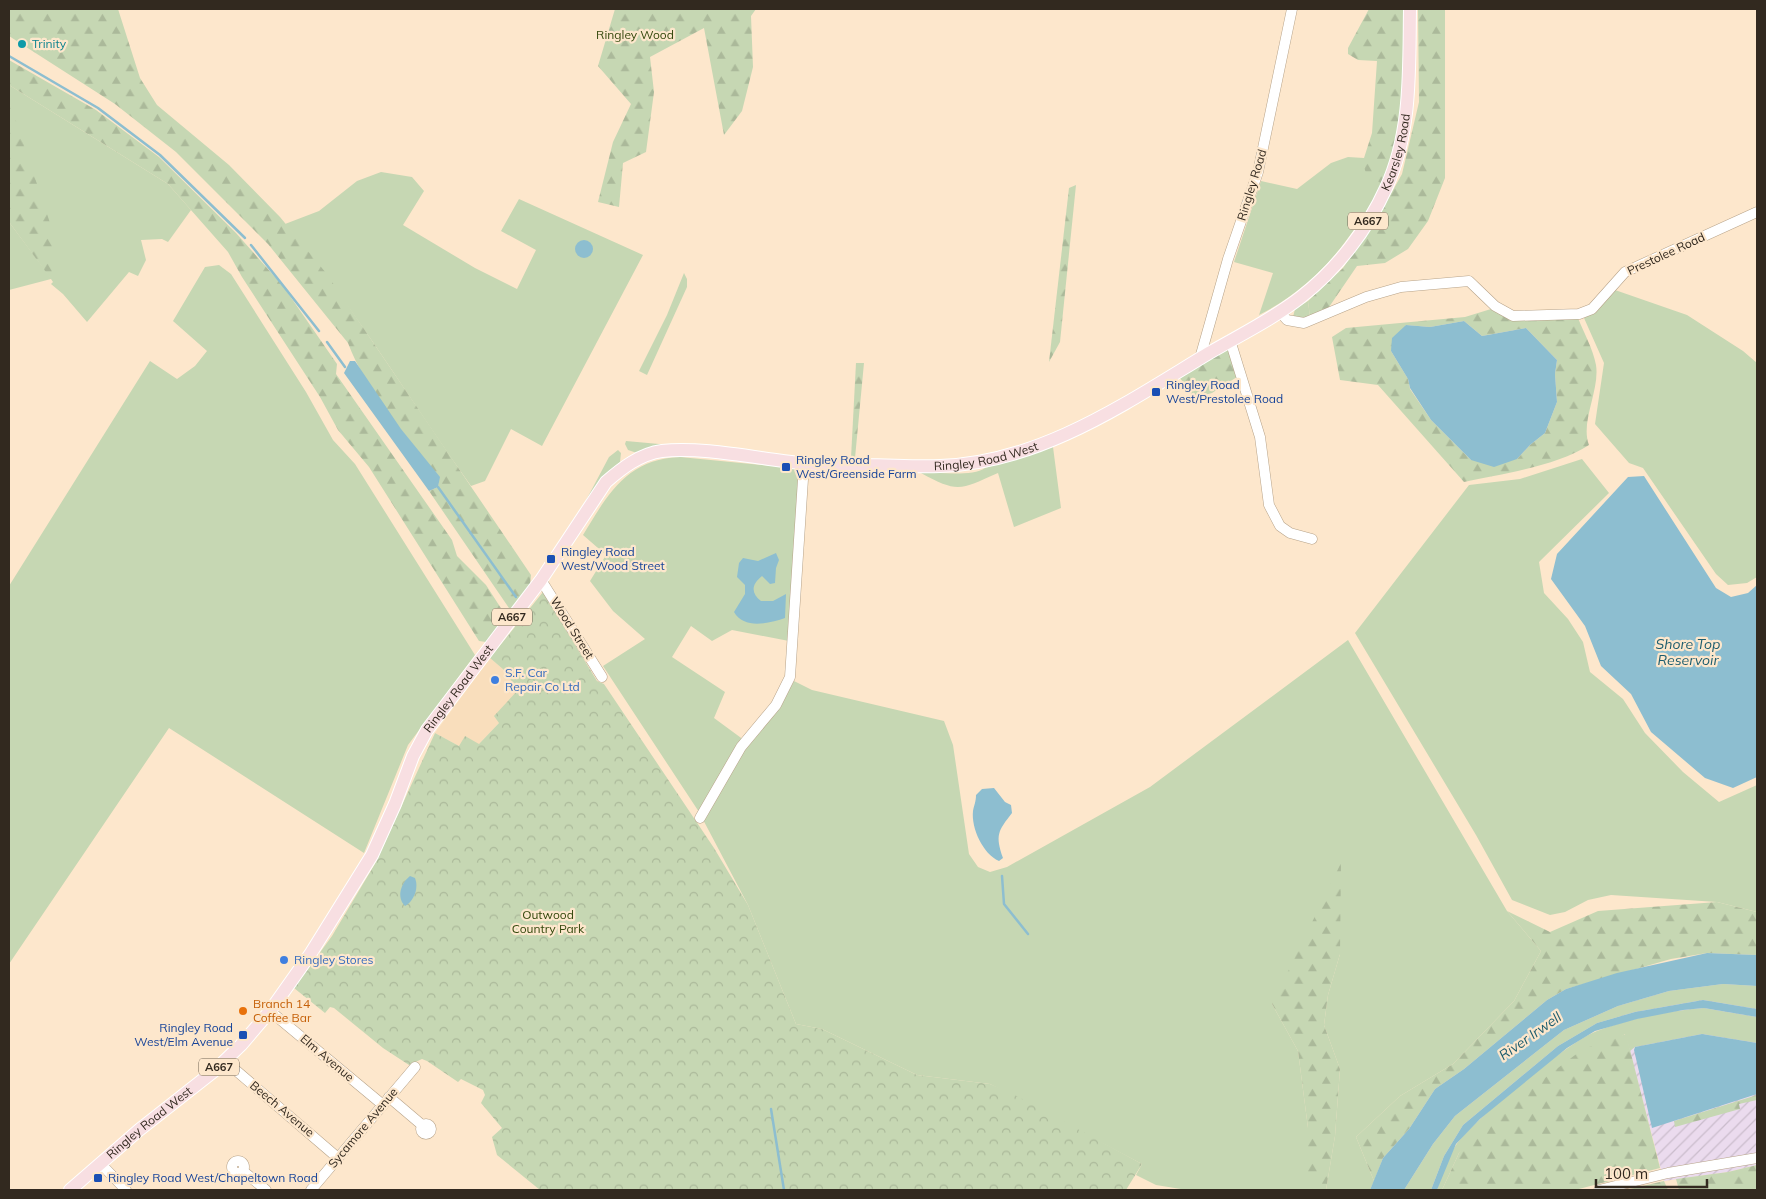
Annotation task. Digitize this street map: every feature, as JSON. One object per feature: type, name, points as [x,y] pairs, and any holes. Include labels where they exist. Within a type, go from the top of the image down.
[{"type":"main road","name":"Kearsley Road","points":[[1200,358],[1280,312],[1301,297],[1345,254],[1376,208],[1387,187],[1403,137],[1407,106],[1410,9]]},
{"type":"main road","name":"Ringley Road West","points":[[70,1190],[225,1061],[270,1011],[311,953],[372,855],[395,804],[413,756],[427,730],[541,580],[606,482],[618,471],[644,456],[659,452],[682,450],[804,464],[939,466],[986,461],[1052,439],[1100,418],[1200,358]]},
{"type":"street","name":"Ringley Road","points":[[1200,358],[1228,259],[1258,172],[1292,9]]},
{"type":"street","name":"Prestolee Road","points":[[1280,312],[1287,320],[1304,323],[1366,297],[1401,287],[1469,281],[1494,306],[1514,316],[1579,314],[1592,309],[1625,272],[1757,212]]},
{"type":"street","points":[[1230,340],[1260,437],[1268,505],[1280,526],[1290,533],[1312,539]]},
{"type":"street","points":[[700,818],[740,747],[776,705],[790,677],[804,464]]},
{"type":"street","name":"Wood Street","points":[[541,580],[602,676]]},
{"type":"street","name":"Elm Avenue","points":[[270,1011],[386,1101],[422,1125]]},
{"type":"street","name":"Beech Avenue","points":[[225,1061],[338,1158]]},
{"type":"street","name":"Sycamore Avenue","points":[[311,1190],[415,1066]]},
{"type":"street","points":[[1598,1190],[1668,1173],[1757,1158]]},
{"type":"street","points":[[101,1164],[126,1190]]},
{"type":"street","points":[[243,1171],[266,1190]]},
{"type":"shaded area","points":[[490,658],[504,670],[519,690],[499,723],[479,744],[459,746],[435,733]]},
{"type":"shaded area","points":[[1757,986],[1757,1165],[1728,1172],[1664,1181],[1618,1006],[1669,991]]},
{"type":"green space","points":[[9,9],[118,9],[140,78],[157,105],[229,165],[280,217],[326,273],[531,575],[530,585],[511,611],[429,491],[438,487],[439,477],[376,396],[365,379],[348,343],[268,244],[176,152],[115,104],[9,36]]},
{"type":"green space","name":"Ringley Wood","points":[[615,9],[756,9],[751,16],[753,67],[742,111],[724,135],[704,28],[650,57],[654,92],[646,152],[623,163],[619,207],[598,202],[613,142],[631,104],[598,66]]},
{"type":"green space","points":[[1369,9],[1403,9],[1399,119],[1390,163],[1382,184],[1366,173],[1364,167],[1364,158],[1372,133],[1377,61],[1358,60],[1348,54],[1348,48]]},
{"type":"green space","points":[[1418,9],[1445,9],[1445,178],[1428,221],[1408,249],[1385,263],[1357,266],[1327,310],[1310,317],[1308,301],[1343,268],[1378,217],[1402,174],[1419,102]]},
{"type":"green space","points":[[9,60],[96,110],[159,157],[236,233],[283,286],[337,364],[336,374],[452,540],[457,556],[486,585],[506,616],[486,642],[479,641],[369,467],[338,430],[320,397],[242,277],[228,252],[168,184],[9,85]]},
{"type":"green space","points":[[9,85],[168,184],[191,210],[168,242],[162,239],[141,240],[146,260],[138,276],[129,272],[87,322],[63,294],[51,284],[53,282],[51,279],[9,290],[9,222],[51,278],[9,100]]},
{"type":"green space","points":[[9,100],[58,247],[51,279],[9,222]]},
{"type":"green space","points":[[1348,157],[1364,158],[1364,167],[1382,184],[1345,242],[1316,275],[1299,290],[1259,315],[1273,273],[1234,262],[1261,181],[1297,189],[1331,163]]},
{"type":"green space","points":[[381,172],[412,177],[424,191],[403,225],[475,268],[517,289],[536,250],[501,231],[519,199],[643,255],[542,446],[511,429],[485,481],[471,486],[335,288],[285,224],[319,211],[357,181]]},
{"type":"green space","points":[[1076,185],[1060,342],[1049,362],[1069,188]]},
{"type":"green space","points":[[219,265],[231,274],[306,392],[333,440],[355,464],[475,655],[408,745],[364,853],[169,728],[9,964],[9,586],[150,361],[177,379],[195,366],[207,351],[173,321],[205,267]]},
{"type":"green space","points":[[684,273],[687,279],[687,287],[647,375],[639,371],[667,315]]},
{"type":"green space","points":[[1615,290],[1687,315],[1743,351],[1757,363],[1757,577],[1747,583],[1728,585],[1716,574],[1643,468],[1629,463],[1595,424],[1604,363],[1584,318],[1597,311]]},
{"type":"green space","points":[[1308,301],[1310,317],[1293,317],[1295,309]]},
{"type":"green space","points":[[1491,309],[1578,318],[1591,347],[1596,365],[1595,385],[1587,426],[1589,445],[1561,459],[1545,464],[1464,482],[1378,385],[1340,380],[1332,337],[1346,328],[1465,317]],"holes":[[[1464,321],[1482,336],[1526,328],[1557,360],[1555,374],[1557,402],[1545,433],[1517,459],[1471,460],[1431,420],[1410,389],[1408,379],[1391,351],[1406,325],[1430,327]]]},
{"type":"green space","points":[[1228,348],[1237,377],[1212,393],[1194,398],[1180,378]]},
{"type":"green space","points":[[856,363],[864,363],[855,458],[851,458]]},
{"type":"green space","points":[[626,441],[670,445],[637,453],[628,450],[625,444]]},
{"type":"green space","points":[[1053,447],[1061,508],[1014,527],[998,473],[976,483],[960,487],[944,484],[921,473],[955,474],[980,471]]},
{"type":"green space","points":[[618,450],[621,453],[620,462],[607,473],[583,506],[609,457]]},
{"type":"green space","points":[[680,457],[802,469],[789,641],[732,630],[712,641],[691,626],[672,657],[725,692],[714,718],[748,743],[781,705],[794,681],[812,690],[944,721],[953,745],[969,854],[978,867],[990,872],[1007,867],[1150,787],[1348,640],[1507,911],[1541,951],[1514,1001],[1453,1064],[1400,1096],[1356,1137],[1374,1181],[1370,1190],[1326,1190],[1335,1136],[1340,1069],[1324,1025],[1328,995],[1340,954],[1272,1004],[1298,1051],[1308,1128],[1308,1190],[1187,1190],[1156,1185],[1136,1175],[1142,1164],[990,1084],[917,1075],[822,1029],[796,1024],[748,905],[699,812],[603,666],[645,639],[613,611],[590,581],[606,555],[583,535],[601,506],[621,481],[646,464],[662,459]]},
{"type":"green space","points":[[1582,459],[1609,493],[1539,562],[1544,593],[1568,619],[1583,642],[1590,672],[1623,699],[1645,733],[1683,772],[1719,802],[1757,785],[1757,912],[1717,902],[1611,895],[1588,900],[1565,912],[1550,915],[1512,900],[1476,835],[1355,633],[1469,485],[1520,479]]},
{"type":"green space","name":"Outwood Country Park","points":[[543,592],[597,681],[604,684],[714,848],[748,905],[796,1024],[822,1029],[917,1075],[990,1084],[1015,1095],[1142,1164],[1126,1190],[540,1190],[497,1155],[492,1137],[502,1128],[481,1103],[485,1095],[483,1090],[461,1079],[458,1082],[422,1059],[409,1065],[383,1048],[334,1008],[330,1007],[325,1013],[294,988],[332,936],[376,862],[435,733],[459,746],[465,736],[479,744],[499,723],[494,716],[518,690],[504,670],[490,658]]},
{"type":"green space","points":[[1341,863],[1340,954],[1328,995],[1324,1025],[1340,1069],[1335,1136],[1326,1190],[1308,1190],[1308,1128],[1298,1051],[1272,1004]]},
{"type":"green space","points":[[1717,902],[1757,912],[1757,955],[1707,953],[1671,959],[1566,989],[1547,1000],[1464,1069],[1435,1089],[1409,1129],[1383,1158],[1374,1181],[1356,1137],[1400,1096],[1453,1064],[1514,1001],[1541,951],[1507,911],[1550,932],[1598,911]]},
{"type":"green space","points":[[1723,984],[1757,986],[1757,1009],[1703,1000],[1635,1012],[1597,1023],[1558,1046],[1463,1125],[1444,1156],[1431,1190],[1404,1190],[1433,1144],[1455,1116],[1564,1030],[1618,1006],[1669,991]]},
{"type":"green space","points":[[1704,1008],[1757,1017],[1757,1043],[1702,1034],[1635,1047],[1630,1051],[1625,1034],[1459,1153],[1442,1190],[1437,1190],[1450,1155],[1466,1133],[1522,1082],[1565,1050],[1597,1031],[1623,1022],[1663,1013]]},
{"type":"green space","points":[[1626,1034],[1660,1168],[1575,1190],[1442,1190],[1459,1153],[1487,1122],[1583,1049]]},
{"type":"green space","points":[[1757,1095],[1757,1100],[1739,1104],[1740,1109],[1675,1127],[1674,1121]]},
{"type":"green space","points":[[1757,1165],[1757,1190],[1679,1190],[1676,1179],[1728,1172]]},
{"type":"green space","points":[[1664,1181],[1668,1190],[1626,1190]]},
{"type":"water","points":[[584,240],[590,243],[593,249],[590,255],[584,258],[578,255],[575,249],[578,243]]},
{"type":"water","points":[[1464,321],[1482,336],[1526,328],[1557,360],[1555,374],[1557,402],[1545,433],[1517,459],[1494,467],[1471,460],[1431,420],[1410,388],[1408,379],[1391,351],[1392,338],[1406,325],[1430,327]]},
{"type":"water","points":[[350,361],[355,361],[401,429],[440,477],[438,487],[429,491],[344,373]]},
{"type":"water","name":"Shore Top Reservoir","points":[[1644,476],[1716,588],[1731,597],[1748,593],[1757,585],[1757,777],[1733,788],[1705,778],[1651,732],[1631,694],[1601,666],[1585,626],[1551,579],[1557,554],[1628,477]]},
{"type":"water","points":[[776,553],[779,560],[776,568],[775,583],[770,584],[762,576],[754,586],[754,592],[761,601],[773,601],[786,594],[785,618],[758,624],[738,618],[734,612],[745,594],[745,585],[737,577],[739,563],[743,558],[758,561]]},
{"type":"water","points":[[994,788],[1005,802],[1011,805],[1012,813],[999,834],[999,844],[1003,858],[999,861],[993,858],[983,847],[976,832],[973,818],[976,795],[982,789]]},
{"type":"water","points":[[410,876],[415,878],[416,890],[411,901],[405,906],[400,894],[404,882]]},
{"type":"water","name":"River Irwell","points":[[1707,953],[1757,955],[1757,986],[1723,984],[1669,991],[1618,1006],[1564,1030],[1455,1116],[1433,1144],[1404,1190],[1370,1190],[1383,1158],[1409,1129],[1435,1089],[1464,1069],[1547,1000],[1566,989],[1617,973]]},
{"type":"water","points":[[1703,1000],[1757,1009],[1757,1017],[1704,1008],[1637,1019],[1595,1031],[1567,1048],[1480,1119],[1456,1144],[1437,1190],[1431,1190],[1444,1156],[1463,1125],[1558,1046],[1597,1023],[1635,1012]]},
{"type":"water","points":[[1702,1034],[1757,1043],[1757,1094],[1652,1128],[1634,1050],[1635,1047]]},
{"type":"waterway","points":[[9,56],[98,108],[160,155],[245,238]]},
{"type":"waterway","points":[[251,245],[319,331]]},
{"type":"waterway","points":[[327,342],[345,367]]},
{"type":"waterway","points":[[438,487],[516,597]]},
{"type":"waterway","points":[[1002,876],[1004,904],[1028,934]]},
{"type":"waterway","points":[[771,1109],[784,1190]]},
{"type":"place","name":"Trinity","points":[[22,44]]},
{"type":"place","name":"Ringley Road West/Prestolee Road","points":[[1156,392]]},
{"type":"place","name":"Ringley Road West/Greenside Farm","points":[[786,467]]},
{"type":"place","name":"Ringley Road West/Wood Street","points":[[551,559]]},
{"type":"place","name":"S.F. Car Repair Co Ltd","points":[[495,680]]},
{"type":"place","name":"Ringley Stores","points":[[284,960]]},
{"type":"place","name":"Branch 14 Coffee Bar","points":[[243,1011]]},
{"type":"place","name":"Ringley Road West/Elm Avenue","points":[[243,1035]]},
{"type":"place","name":"Ringley Road West/Chapeltown Road","points":[[98,1178]]}]
